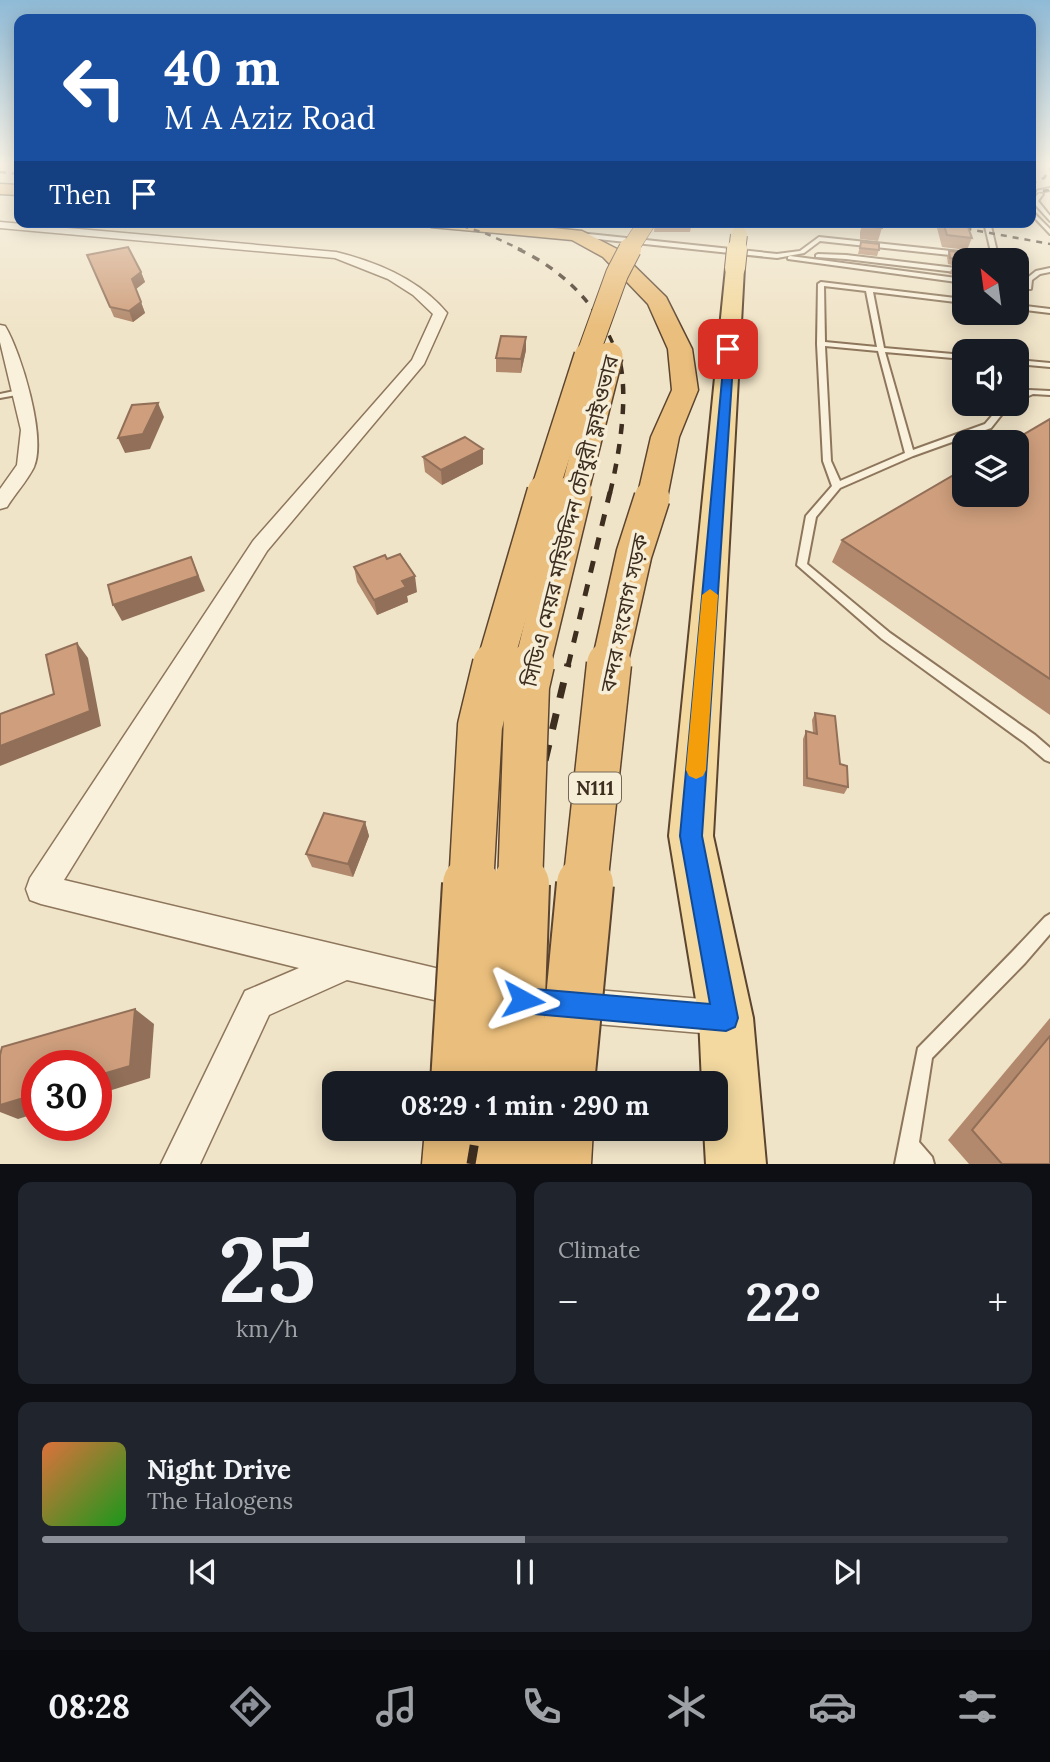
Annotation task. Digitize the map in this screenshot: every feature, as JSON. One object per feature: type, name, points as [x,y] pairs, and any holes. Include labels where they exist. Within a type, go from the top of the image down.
[{"type":"highway","name":"বন্দর সংযোগ সড়ক","points":[[498,228],[576,235],[610,253],[658,302],[680,349],[685,390],[665,437],[652,498],[634,554],[610,655],[594,789],[567,1071]]},
{"type":"highway","points":[[460,1071],[480,726],[498,650],[572,400],[617,274],[642,228]]},
{"type":"highway","name":"সিডিএ মেয়র মহিউদ্দিন চৌধুরী ফ্লাইওভার","points":[[514,1071],[527,686],[551,581],[624,300],[645,247],[660,228]]},
{"type":"highway","points":[[453,1164],[455,1141]]},
{"type":"highway","points":[[512,1164],[513,1141]]},
{"type":"highway","points":[[559,1164],[561,1141]]},
{"type":"main road","points":[[736,1164],[726,1018],[691,836],[738,242]]},
{"type":"street","points":[[34,228],[336,255],[360,261],[421,292],[440,313],[418,361],[260,546],[41,889],[498,998],[726,1018]]},
{"type":"street","points":[[0,329],[8,344],[29,430],[26,465],[0,503]]},
{"type":"street","points":[[180,1164],[257,1003],[347,964]]},
{"type":"lane","points":[[988,228],[993,248]]},
{"type":"lane","name":"বন্দর সংযোগ সড়ক","points":[[576,235],[777,256],[802,252],[817,241]]},
{"type":"lane","points":[[817,241],[952,255]]},
{"type":"lane","points":[[817,241],[952,258]]},
{"type":"lane","points":[[807,248],[952,264]]},
{"type":"lane","points":[[777,256],[952,275]]},
{"type":"lane","points":[[1029,280],[1038,272],[1050,270]]},
{"type":"lane","points":[[837,485],[827,461],[821,284],[952,300]]},
{"type":"lane","points":[[869,290],[881,349],[910,454]]},
{"type":"lane","points":[[1029,308],[1050,311]]},
{"type":"lane","points":[[821,344],[952,356]]},
{"type":"lane","points":[[1029,363],[1050,365]]},
{"type":"lane","points":[[0,396],[19,392]]},
{"type":"lane","points":[[1029,393],[1050,393]]},
{"type":"lane","points":[[996,416],[988,426],[910,454],[837,485],[811,516],[802,565],[886,636],[1030,739],[1050,757]]},
{"type":"lane","points":[[904,1164],[924,1054],[1050,922]]},
{"type":"lane","points":[[909,1144],[925,1164]]},
{"type":"building","points":[[945,228],[968,228],[972,238],[947,235]]},
{"type":"building","points":[[861,242],[879,244],[879,250],[860,248]]},
{"type":"building","points":[[128,247],[141,272],[132,279],[141,302],[129,311],[110,307],[87,255]]},
{"type":"building","points":[[501,336],[526,337],[521,359],[496,358]]},
{"type":"building","points":[[158,403],[143,434],[118,438],[132,405]]},
{"type":"building","points":[[1050,419],[1050,679],[842,540],[952,476],[952,507],[1029,507],[1029,431]]},
{"type":"building","points":[[465,437],[483,449],[441,470],[423,457]]},
{"type":"building","points":[[400,554],[415,576],[402,581],[406,587],[374,600],[354,567],[385,555],[387,559]]},
{"type":"building","points":[[191,557],[198,576],[113,605],[108,585]]},
{"type":"building","points":[[77,643],[90,711],[0,746],[0,714],[54,694],[46,655]]},
{"type":"building","points":[[815,713],[835,716],[840,764],[847,766],[848,787],[807,778],[806,731],[817,734]]},
{"type":"building","points":[[324,813],[365,822],[348,864],[306,854]]},
{"type":"building","points":[[135,1009],[130,1066],[112,1071],[112,1050],[21,1050],[21,1099],[0,1105],[2,1047]]},
{"type":"building","points":[[1050,1036],[1050,1164],[1002,1164],[972,1130]]},
{"type":"railway","points":[[469,228],[522,250]]},
{"type":"railway","points":[[963,228],[1050,244]]},
{"type":"railway","points":[[518,249],[551,268],[579,293],[602,323],[618,357]]},
{"type":"railway","points":[[610,493],[620,443],[623,405],[618,356]]},
{"type":"railway","points":[[568,666],[610,492]]},
{"type":"railway","points":[[521,886],[539,786],[568,664]]},
{"type":"railway","points":[[486,1071],[521,884]]},
{"type":"railway","points":[[471,1164],[475,1141]]},
{"type":"slow traffic","points":[[696,770],[710,595]]},
{"type":"route","points":[[523,1000],[726,1018],[691,836],[728,349]]}]
